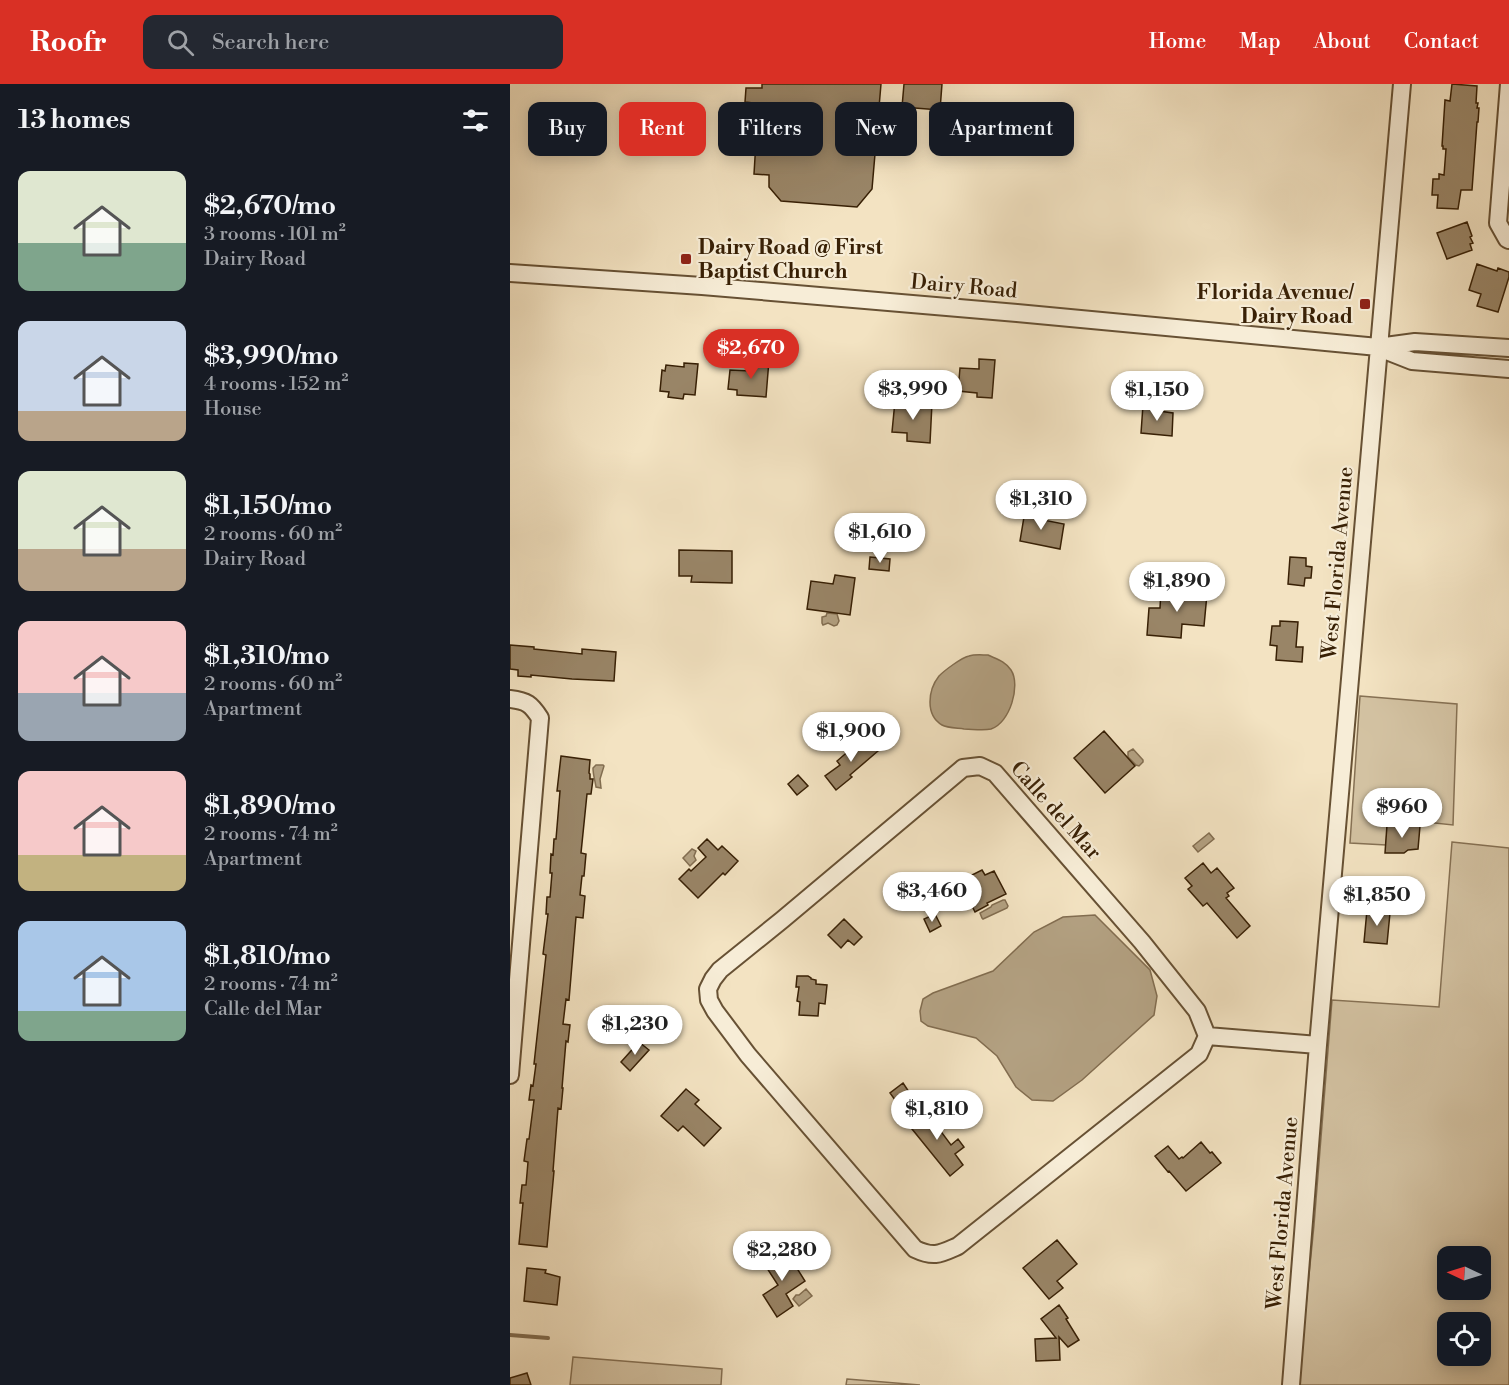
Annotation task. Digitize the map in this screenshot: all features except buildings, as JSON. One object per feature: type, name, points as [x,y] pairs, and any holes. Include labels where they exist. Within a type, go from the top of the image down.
[{"type":"street","name":"West Florida Avenue","points":[[1291,1385],[1318,1045],[1402,84]]},
{"type":"street","points":[[1509,84],[1498,223],[1509,240]]},
{"type":"street","name":"Dairy Road","points":[[510,273],[702,285],[1378,347],[1414,342],[1509,348]]},
{"type":"street","name":"Dairy Road","points":[[1378,347],[1412,361],[1509,369]]},
{"type":"street","points":[[510,699],[522,700],[532,706],[540,718],[510,1075]]},
{"type":"street","name":"Calle del Mar","points":[[980,766],[995,773],[1142,942],[1197,1011],[1207,1036],[1199,1054],[958,1246],[938,1255],[926,1254],[915,1249],[748,1055],[715,1011],[709,1000],[708,989],[720,970],[963,768],[980,766]]},
{"type":"street","points":[[1207,1036],[1318,1045]]},
{"type":"shaded area","points":[[827,613],[837,614],[839,621],[837,625],[828,623],[823,625],[822,617]]},
{"type":"shaded area","points":[[988,655],[1006,664],[1014,677],[1012,703],[1004,719],[988,730],[942,725],[937,721],[931,709],[932,688],[935,682],[939,676],[966,657]]},
{"type":"shaded area","points":[[1360,696],[1457,704],[1453,825],[1388,818],[1386,845],[1350,843]]},
{"type":"shaded area","points":[[1133,749],[1143,760],[1139,766],[1128,757],[1128,752]]},
{"type":"shaded area","points":[[596,765],[604,766],[600,779],[601,788],[596,787],[593,768]]},
{"type":"shaded area","points":[[1209,833],[1214,839],[1198,852],[1193,846]]},
{"type":"shaded area","points":[[1452,842],[1509,848],[1509,1385],[1298,1385],[1314,1225],[1332,1000],[1439,1007]]},
{"type":"shaded area","points":[[692,849],[696,851],[694,856],[696,860],[690,866],[683,858]]},
{"type":"shaded area","points":[[1003,900],[1007,908],[982,918],[980,913]]},
{"type":"shaded area","points":[[1095,915],[1150,970],[1157,996],[1154,1015],[1082,1080],[1053,1101],[1032,1100],[1016,1087],[997,1056],[976,1038],[928,1026],[921,1021],[920,1011],[923,999],[933,993],[993,971],[1034,932],[1063,917]]},
{"type":"shaded area","points":[[806,1289],[812,1296],[799,1306],[793,1299]]},
{"type":"shaded area","points":[[573,1357],[722,1369],[721,1385],[570,1385]]},
{"type":"shaded area","points":[[847,1379],[920,1385],[846,1385]]},
{"type":"waterway","points":[[510,1335],[548,1338]]},
{"type":"place","name":"Dairy Road @ First Baptist Church","points":[[686,259]]},
{"type":"place","name":"Florida Avenue/ Dairy Road","points":[[1365,304]]}]
